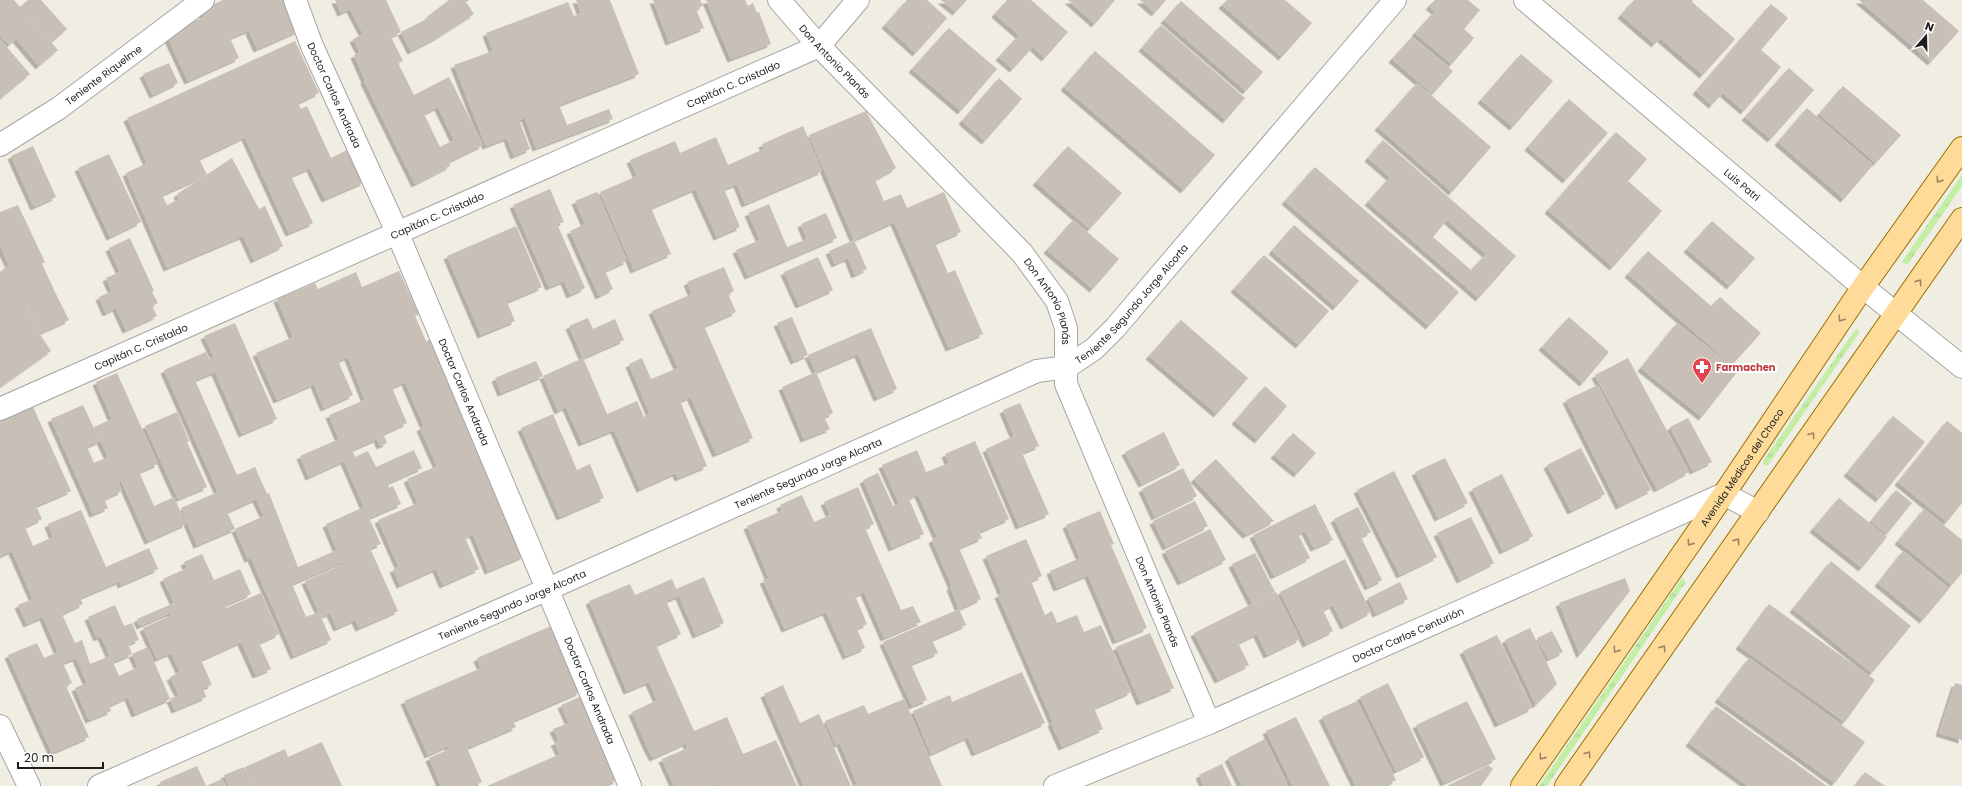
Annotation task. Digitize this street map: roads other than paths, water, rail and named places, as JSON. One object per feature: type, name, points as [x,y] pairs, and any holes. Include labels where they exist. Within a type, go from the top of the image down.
[{"type":"main road","name":"Avenida Médicos del Chaco","points":[[1522,786],[1724,494],[1863,287],[1962,148]]},
{"type":"main road","points":[[1566,786],[1962,219]]},
{"type":"street","name":"Teniente Riquelme","points":[[0,145],[59,108],[203,0]]},
{"type":"street","name":"Doctor Carlos Andrada","points":[[295,0],[312,46],[398,232],[630,786]]},
{"type":"street","name":"Don Antonio Planás","points":[[779,0],[819,46],[1022,253],[1057,301],[1066,328],[1066,384],[1209,723]]},
{"type":"street","name":"Capitán C. Cristaldo","points":[[0,409],[819,46],[858,0]]},
{"type":"street","name":"Teniente Segundo Jorge Alcorta","points":[[99,786],[1037,372],[1067,367],[1094,349],[1115,328],[1395,0]]},
{"type":"street","name":"Luis Patri","points":[[1525,0],[1863,287],[1962,367]]},
{"type":"street","points":[[1724,494],[1758,512]]},
{"type":"street","name":"Doctor Carlos Centurión","points":[[1055,786],[1209,723],[1724,494]]},
{"type":"street","points":[[0,726],[29,786]]},
{"type":"place","name":"Farmachen","points":[[1702,384]]}]
